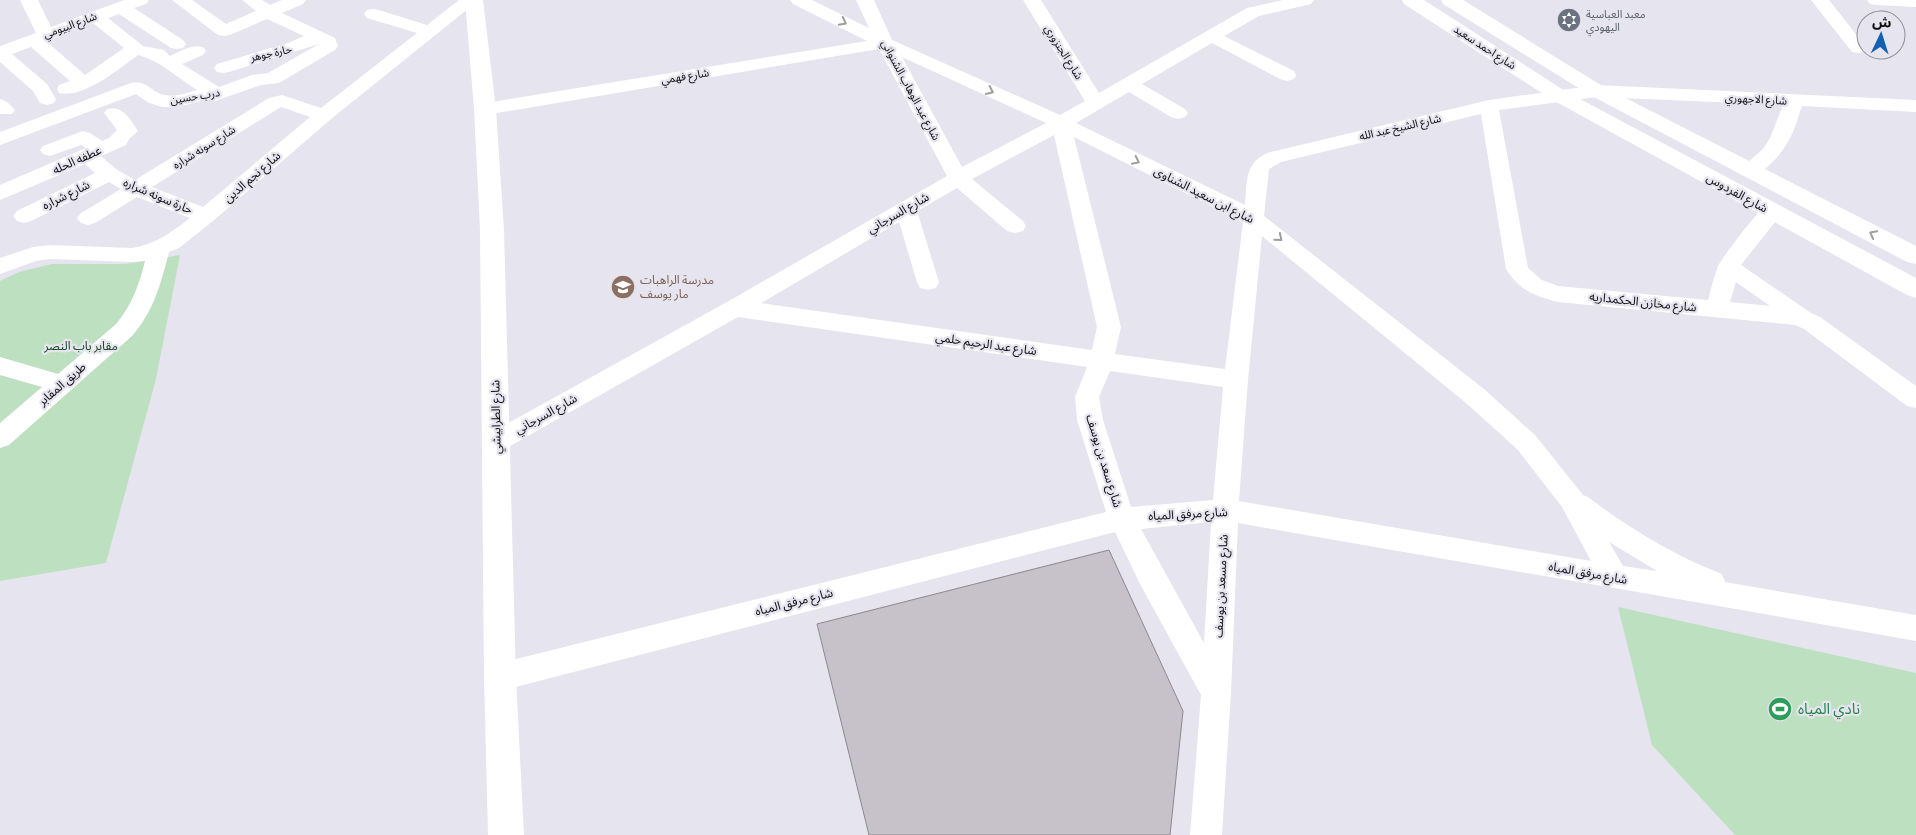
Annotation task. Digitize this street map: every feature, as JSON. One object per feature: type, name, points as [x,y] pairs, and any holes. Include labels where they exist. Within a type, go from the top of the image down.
[{"type":"main road","name":"شارع الطرابيشي","points":[[474,0],[485,109],[492,230],[500,676],[506,835]]},
{"type":"main road","name":"شارع احمد سعيد","points":[[1411,0],[1558,95]]},
{"type":"main road","points":[[1425,0],[1471,31],[1549,78],[1916,280]]},
{"type":"main road","points":[[1432,0],[1476,30],[1561,80],[1916,275]]},
{"type":"main road","name":"شارع احمد سعيد","points":[[1450,0],[1470,6],[1597,91]]},
{"type":"main road","name":"شارع الفردوس","points":[[1597,91],[1916,256]]},
{"type":"main road","name":"شارع الفردوس","points":[[1558,95],[1916,289]]},
{"type":"street","points":[[29,0],[39,36],[83,83]]},
{"type":"street","name":"شارع البيومي","points":[[0,52],[140,0]]},
{"type":"street","points":[[251,0],[269,13],[318,36]]},
{"type":"street","points":[[190,2],[224,31],[297,0]]},
{"type":"street","name":"شارع نجم الدين","points":[[0,266],[16,259],[49,252],[119,256],[159,249],[171,243],[206,216],[324,115],[470,0]]},
{"type":"street","name":"شارع ابن سعيد الشناوى","points":[[799,0],[885,43],[1061,123],[1255,219],[1475,396],[1526,442],[1571,499],[1614,577]]},
{"type":"street","name":"شارع عبد الوهاب الشنواني","points":[[865,0],[885,43],[958,178]]},
{"type":"street","name":"شارع الجنزوري","points":[[1032,0],[1096,103]]},
{"type":"street","name":"شارع السرجاني","points":[[496,442],[735,308],[958,178],[1096,103],[1211,36],[1246,6],[1305,0]]},
{"type":"street","points":[[1820,0],[1856,45]]},
{"type":"street","points":[[1876,0],[1916,2]]},
{"type":"street","points":[[120,7],[177,44]]},
{"type":"street","points":[[373,14],[430,32]]},
{"type":"street","points":[[95,16],[135,50],[158,54],[217,94]]},
{"type":"street","name":"حارة جوهر","points":[[222,68],[245,59],[280,53],[301,46],[318,36]]},
{"type":"street","name":"درب حسين","points":[[0,139],[138,87],[156,99],[179,101],[206,93],[217,94],[259,79],[272,79],[329,46],[329,42],[318,36]]},
{"type":"street","points":[[1211,36],[1287,75]]},
{"type":"street","name":"شارع فهمي","points":[[485,109],[885,43]]},
{"type":"street","points":[[66,89],[83,83],[135,50]]},
{"type":"street","points":[[168,62],[197,51]]},
{"type":"street","points":[[0,52],[40,88],[47,99]]},
{"type":"street","points":[[1128,84],[1178,113]]},
{"type":"street","name":"شارع الشيخ عبد الله","points":[[1255,219],[1259,169],[1264,162],[1274,158],[1489,106],[1597,91]]},
{"type":"street","name":"شارع الاجهوري","points":[[1597,91],[1916,106]]},
{"type":"street","points":[[1749,170],[1770,153],[1780,139],[1795,100]]},
{"type":"street","points":[[179,101],[194,114]]},
{"type":"street","name":"شارع سونه شراره","points":[[88,218],[279,101],[324,115]]},
{"type":"street","name":"شارع مخازن الحكمداريه","points":[[1489,106],[1517,269],[1524,281],[1540,289],[1558,294],[1799,317],[1807,320],[1916,399]]},
{"type":"street","name":"عطفه الحله","points":[[0,194],[118,141],[119,137],[128,132],[114,113]]},
{"type":"street","name":"شارع سعد بن يوسف","points":[[1061,123],[1108,327],[1102,361],[1087,398],[1090,420],[1122,519],[1150,575],[1216,693]]},
{"type":"street","name":"حارة سونه شراره","points":[[50,150],[83,137],[109,174],[137,189],[206,216]]},
{"type":"street","name":"شارع شراره","points":[[24,216],[109,174]]},
{"type":"street","points":[[958,178],[1015,226]]},
{"type":"street","points":[[906,208],[928,282]]},
{"type":"street","points":[[1716,310],[1729,267],[1735,255],[1746,245],[1772,212]]},
{"type":"street","name":"شارع مسعد بن يوسف","points":[[1206,835],[1216,693],[1225,510],[1236,380],[1255,219]]},
{"type":"street","name":"طريق المقابر","points":[[0,438],[137,316],[144,303],[159,249]]},
{"type":"street","points":[[1729,267],[1807,320]]},
{"type":"street","name":"شارع عبد الرحيم حلمي","points":[[735,308],[1236,380]]},
{"type":"street","points":[[0,366],[62,384]]},
{"type":"street","name":"شارع ابن سعيد الشناوى","points":[[1571,499],[1609,528],[1652,556],[1700,579],[1750,598]]},
{"type":"street","name":"شارع مرفق المياه","points":[[500,676],[1122,519],[1225,510],[1614,577],[1750,598],[1916,628]]},
{"type":"green space","name":"مقابر باب النصر","points":[[180,255],[156,379],[106,563],[0,581],[0,281],[19,272],[52,264],[125,264]]},
{"type":"green space","name":"نادي المياه","points":[[1618,607],[1916,673],[1916,835],[1735,835],[1652,745]]},
{"type":"building","points":[[1109,550],[1183,711],[1170,835],[869,835],[817,624]]},
{"type":"place","name":"معبد العباسية اليهودي","points":[[1569,20]]},
{"type":"place","name":"مدرسة الراهبات مار يوسف","points":[[623,287]]},
{"type":"place","name":"نادي المياه","points":[[1780,709]]}]
